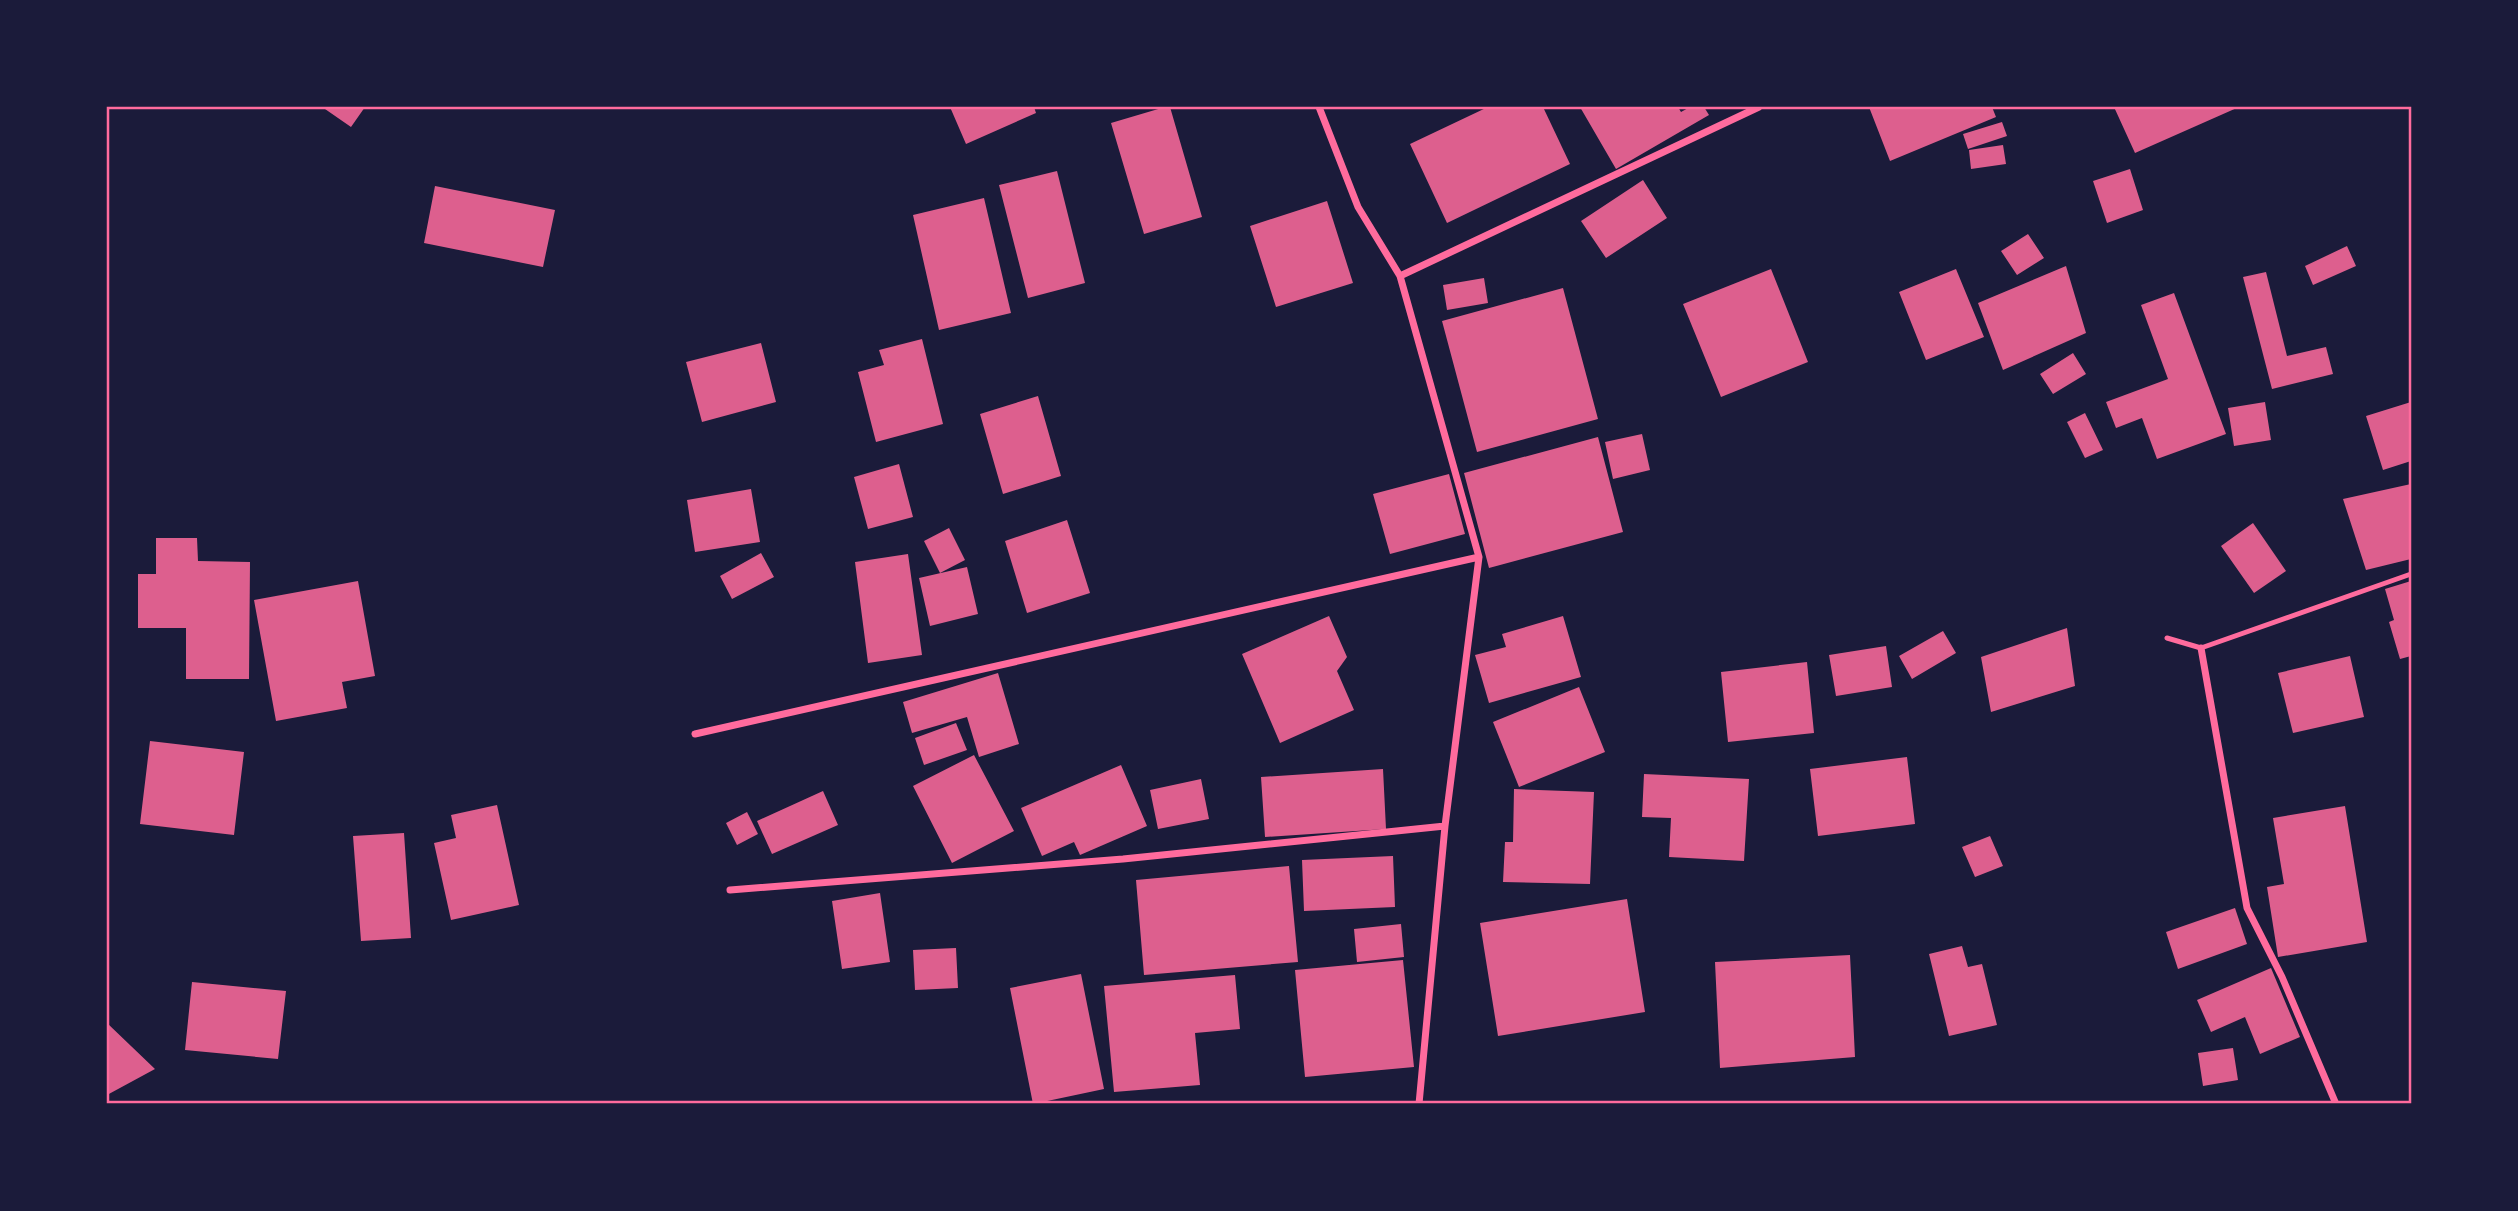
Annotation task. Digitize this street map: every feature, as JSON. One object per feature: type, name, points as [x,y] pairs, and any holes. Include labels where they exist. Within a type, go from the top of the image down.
[{"type":"street","points":[[1319,107],[1358,206],[1400,276],[1479,557],[1445,827],[1419,1104]]},
{"type":"street","points":[[1400,276],[1759,107]]},
{"type":"street","points":[[695,734],[1479,557]]},
{"type":"street","points":[[2201,648],[2247,908],[2282,978],[2336,1104]]},
{"type":"street","points":[[730,890],[1123,859],[1445,827]]},
{"type":"lane","points":[[2167,638],[2201,648],[2411,574]]},
{"type":"building","points":[[365,107],[351,127],[325,109]]},
{"type":"building","points":[[950,107],[1034,107],[1036,113],[966,144]]},
{"type":"building","points":[[1170,107],[1202,217],[1144,234],[1111,123]]},
{"type":"building","points":[[1488,107],[1543,107],[1570,164],[1447,223],[1410,144]]},
{"type":"building","points":[[1580,107],[1678,107],[1681,112],[1690,107],[1704,107],[1709,115],[1616,169]]},
{"type":"building","points":[[1869,107],[1992,107],[1996,117],[1890,161]]},
{"type":"building","points":[[2114,107],[2239,107],[2135,153]]},
{"type":"building","points":[[2002,122],[2007,136],[1968,149],[1963,134]]},
{"type":"building","points":[[2003,145],[2006,164],[1971,169],[1969,150]]},
{"type":"building","points":[[2130,169],[2143,210],[2107,223],[2093,181]]},
{"type":"building","points":[[1057,171],[1085,283],[1028,298],[999,185]]},
{"type":"building","points":[[1643,180],[1667,218],[1606,258],[1581,221]]},
{"type":"building","points":[[435,186],[555,210],[543,267],[424,243]]},
{"type":"building","points":[[984,198],[1011,313],[939,330],[913,215]]},
{"type":"building","points":[[1327,201],[1353,283],[1276,307],[1250,226]]},
{"type":"building","points":[[2028,234],[2044,258],[2017,275],[2001,251]]},
{"type":"building","points":[[2347,246],[2356,266],[2313,285],[2305,266]]},
{"type":"building","points":[[2066,266],[2086,333],[2003,370],[1978,303]]},
{"type":"building","points":[[1771,269],[1808,362],[1721,397],[1683,304]]},
{"type":"building","points":[[1956,269],[1984,337],[1926,360],[1899,292]]},
{"type":"building","points":[[2266,272],[2287,356],[2326,347],[2333,374],[2272,389],[2243,277]]},
{"type":"building","points":[[1484,278],[1488,303],[1447,310],[1443,285]]},
{"type":"building","points":[[1563,288],[1598,419],[1477,452],[1442,321]]},
{"type":"building","points":[[2174,293],[2226,434],[2157,459],[2142,418],[2116,428],[2106,402],[2168,379],[2141,305]]},
{"type":"building","points":[[922,339],[943,424],[876,442],[858,372],[884,365],[879,350]]},
{"type":"building","points":[[761,343],[776,402],[702,422],[686,362]]},
{"type":"building","points":[[2073,353],[2086,374],[2053,394],[2040,374]]},
{"type":"building","points":[[1038,396],[1061,476],[1003,494],[980,414]]},
{"type":"building","points":[[2265,402],[2271,440],[2234,446],[2228,408]]},
{"type":"building","points":[[2411,402],[2411,461],[2383,470],[2366,416]]},
{"type":"building","points":[[2085,413],[2103,450],[2085,458],[2067,422]]},
{"type":"building","points":[[1642,434],[1650,470],[1613,479],[1605,442]]},
{"type":"building","points":[[1598,437],[1623,532],[1489,568],[1464,473]]},
{"type":"building","points":[[899,464],[913,517],[868,529],[854,477]]},
{"type":"building","points":[[1449,474],[1465,534],[1390,554],[1373,494]]},
{"type":"building","points":[[2411,484],[2411,559],[2366,570],[2343,499]]},
{"type":"building","points":[[751,489],[760,542],[695,552],[687,500]]},
{"type":"building","points":[[1067,520],[1090,593],[1027,613],[1005,541]]},
{"type":"building","points":[[2253,523],[2286,571],[2254,593],[2221,546]]},
{"type":"building","points":[[949,528],[965,560],[940,573],[924,541]]},
{"type":"building","points":[[156,538],[197,538],[198,561],[250,562],[249,679],[186,679],[186,628],[138,628],[138,574],[156,574]]},
{"type":"building","points":[[761,553],[774,577],[732,599],[720,576]]},
{"type":"building","points":[[908,554],[922,655],[868,663],[855,562]]},
{"type":"building","points":[[967,567],[978,614],[930,626],[919,578]]},
{"type":"building","points":[[358,581],[375,676],[342,682],[347,708],[276,721],[254,600]]},
{"type":"building","points":[[2411,581],[2411,656],[2400,659],[2389,622],[2394,620],[2385,589]]},
{"type":"building","points":[[1329,616],[1347,657],[1337,671],[1354,710],[1280,743],[1242,654]]},
{"type":"building","points":[[1563,616],[1581,677],[1489,703],[1475,655],[1506,647],[1502,634]]},
{"type":"building","points":[[2067,628],[2075,686],[1991,712],[1981,657]]},
{"type":"building","points":[[1943,631],[1956,653],[1912,679],[1899,656]]},
{"type":"building","points":[[1886,646],[1892,687],[1836,696],[1829,655]]},
{"type":"building","points":[[2350,656],[2364,717],[2293,733],[2278,673]]},
{"type":"building","points":[[1807,662],[1814,733],[1728,742],[1721,672]]},
{"type":"building","points":[[998,673],[1019,744],[979,757],[967,717],[912,733],[903,702]]},
{"type":"building","points":[[1579,687],[1605,752],[1519,787],[1493,722]]},
{"type":"building","points":[[956,723],[967,750],[924,765],[915,738]]},
{"type":"building","points":[[150,741],[244,752],[234,835],[140,824]]},
{"type":"building","points":[[974,755],[1014,831],[952,863],[913,786]]},
{"type":"building","points":[[1907,757],[1915,824],[1818,836],[1810,769]]},
{"type":"building","points":[[1121,765],[1147,826],[1080,855],[1074,842],[1042,856],[1021,808]]},
{"type":"building","points":[[1383,769],[1386,829],[1265,837],[1261,777]]},
{"type":"building","points":[[1644,774],[1749,779],[1744,861],[1669,857],[1671,818],[1642,817]]},
{"type":"building","points":[[1201,779],[1209,819],[1158,829],[1150,790]]},
{"type":"building","points":[[1514,789],[1594,792],[1590,884],[1503,882],[1505,842],[1513,842]]},
{"type":"building","points":[[823,791],[838,825],[772,854],[757,821]]},
{"type":"building","points":[[497,805],[519,905],[451,920],[434,843],[456,838],[451,815]]},
{"type":"building","points":[[2345,806],[2367,942],[2278,957],[2267,887],[2284,884],[2273,818]]},
{"type":"building","points":[[747,812],[758,834],[737,845],[726,823]]},
{"type":"building","points":[[404,833],[411,938],[361,941],[353,836]]},
{"type":"building","points":[[1990,836],[2003,866],[1975,877],[1962,847]]},
{"type":"building","points":[[1393,856],[1395,907],[1304,911],[1302,860]]},
{"type":"building","points":[[1289,866],[1298,962],[1144,975],[1136,880]]},
{"type":"building","points":[[880,893],[890,962],[842,969],[832,901]]},
{"type":"building","points":[[1627,899],[1645,1012],[1498,1036],[1480,923]]},
{"type":"building","points":[[2235,908],[2247,944],[2178,969],[2166,932]]},
{"type":"building","points":[[1401,924],[1404,957],[1357,962],[1354,929]]},
{"type":"building","points":[[1962,946],[1968,967],[1982,964],[1997,1025],[1949,1036],[1929,954]]},
{"type":"building","points":[[956,948],[958,988],[915,990],[913,950]]},
{"type":"building","points":[[1850,955],[1855,1057],[1720,1068],[1715,962]]},
{"type":"building","points":[[1403,960],[1414,1067],[1305,1077],[1295,970]]},
{"type":"building","points":[[2271,968],[2300,1037],[2260,1054],[2245,1017],[2211,1032],[2197,1000]]},
{"type":"building","points":[[1081,974],[1104,1089],[1033,1104],[1010,988]]},
{"type":"building","points":[[1235,975],[1240,1029],[1195,1033],[1200,1085],[1114,1092],[1104,986]]},
{"type":"building","points":[[192,982],[286,991],[278,1059],[185,1050]]},
{"type":"building","points":[[107,1023],[155,1069],[107,1095]]},
{"type":"building","points":[[2233,1048],[2238,1080],[2203,1086],[2198,1053]]}]
